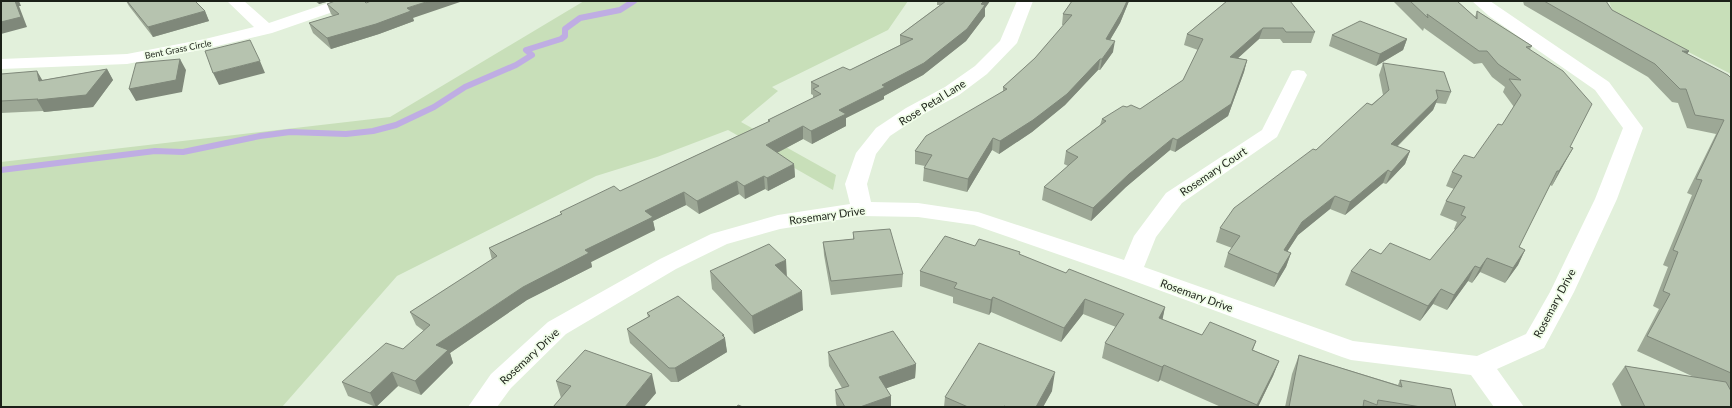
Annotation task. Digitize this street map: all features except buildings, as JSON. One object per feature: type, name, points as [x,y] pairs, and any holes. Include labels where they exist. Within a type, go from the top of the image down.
[{"type":"street","points":[[235,1],[266,29]]},
{"type":"street","name":"Bent Grass Circle","points":[[1,64],[127,59],[205,44],[266,29],[350,1]]},
{"type":"street","name":"Rose Petal Lane","points":[[862,209],[856,184],[866,153],[883,132],[914,112],[952,91],[981,70],[1008,43],[1025,1]]},
{"type":"street","name":"Rosemary Drive","points":[[482,407],[500,381],[557,328],[668,264],[719,239],[778,222],[862,209],[918,210],[978,219],[1131,271],[1351,350],[1479,366],[1535,341],[1562,292],[1606,199],[1633,128],[1602,86],[1495,13],[1480,1]]},
{"type":"street","name":"Rosemary Court","points":[[1131,271],[1145,236],[1174,198],[1270,133],[1298,75]]},
{"type":"street","points":[[1479,366],[1510,407]]},
{"type":"green space","points":[[584,1],[908,1],[888,30],[772,87],[778,91],[741,122],[836,175],[833,190],[728,130],[657,157],[596,176],[397,276],[282,407],[1,407],[1,162],[390,117]]},
{"type":"green space","points":[[1609,1],[1731,1],[1731,74],[1613,13]]},
{"type":"waterway","points":[[1,170],[155,151],[183,152],[260,136],[290,132],[346,134],[373,131],[396,125],[434,107],[465,87],[516,65],[532,55],[526,50],[561,39],[565,36],[565,29],[580,18],[620,10],[634,1]]}]
